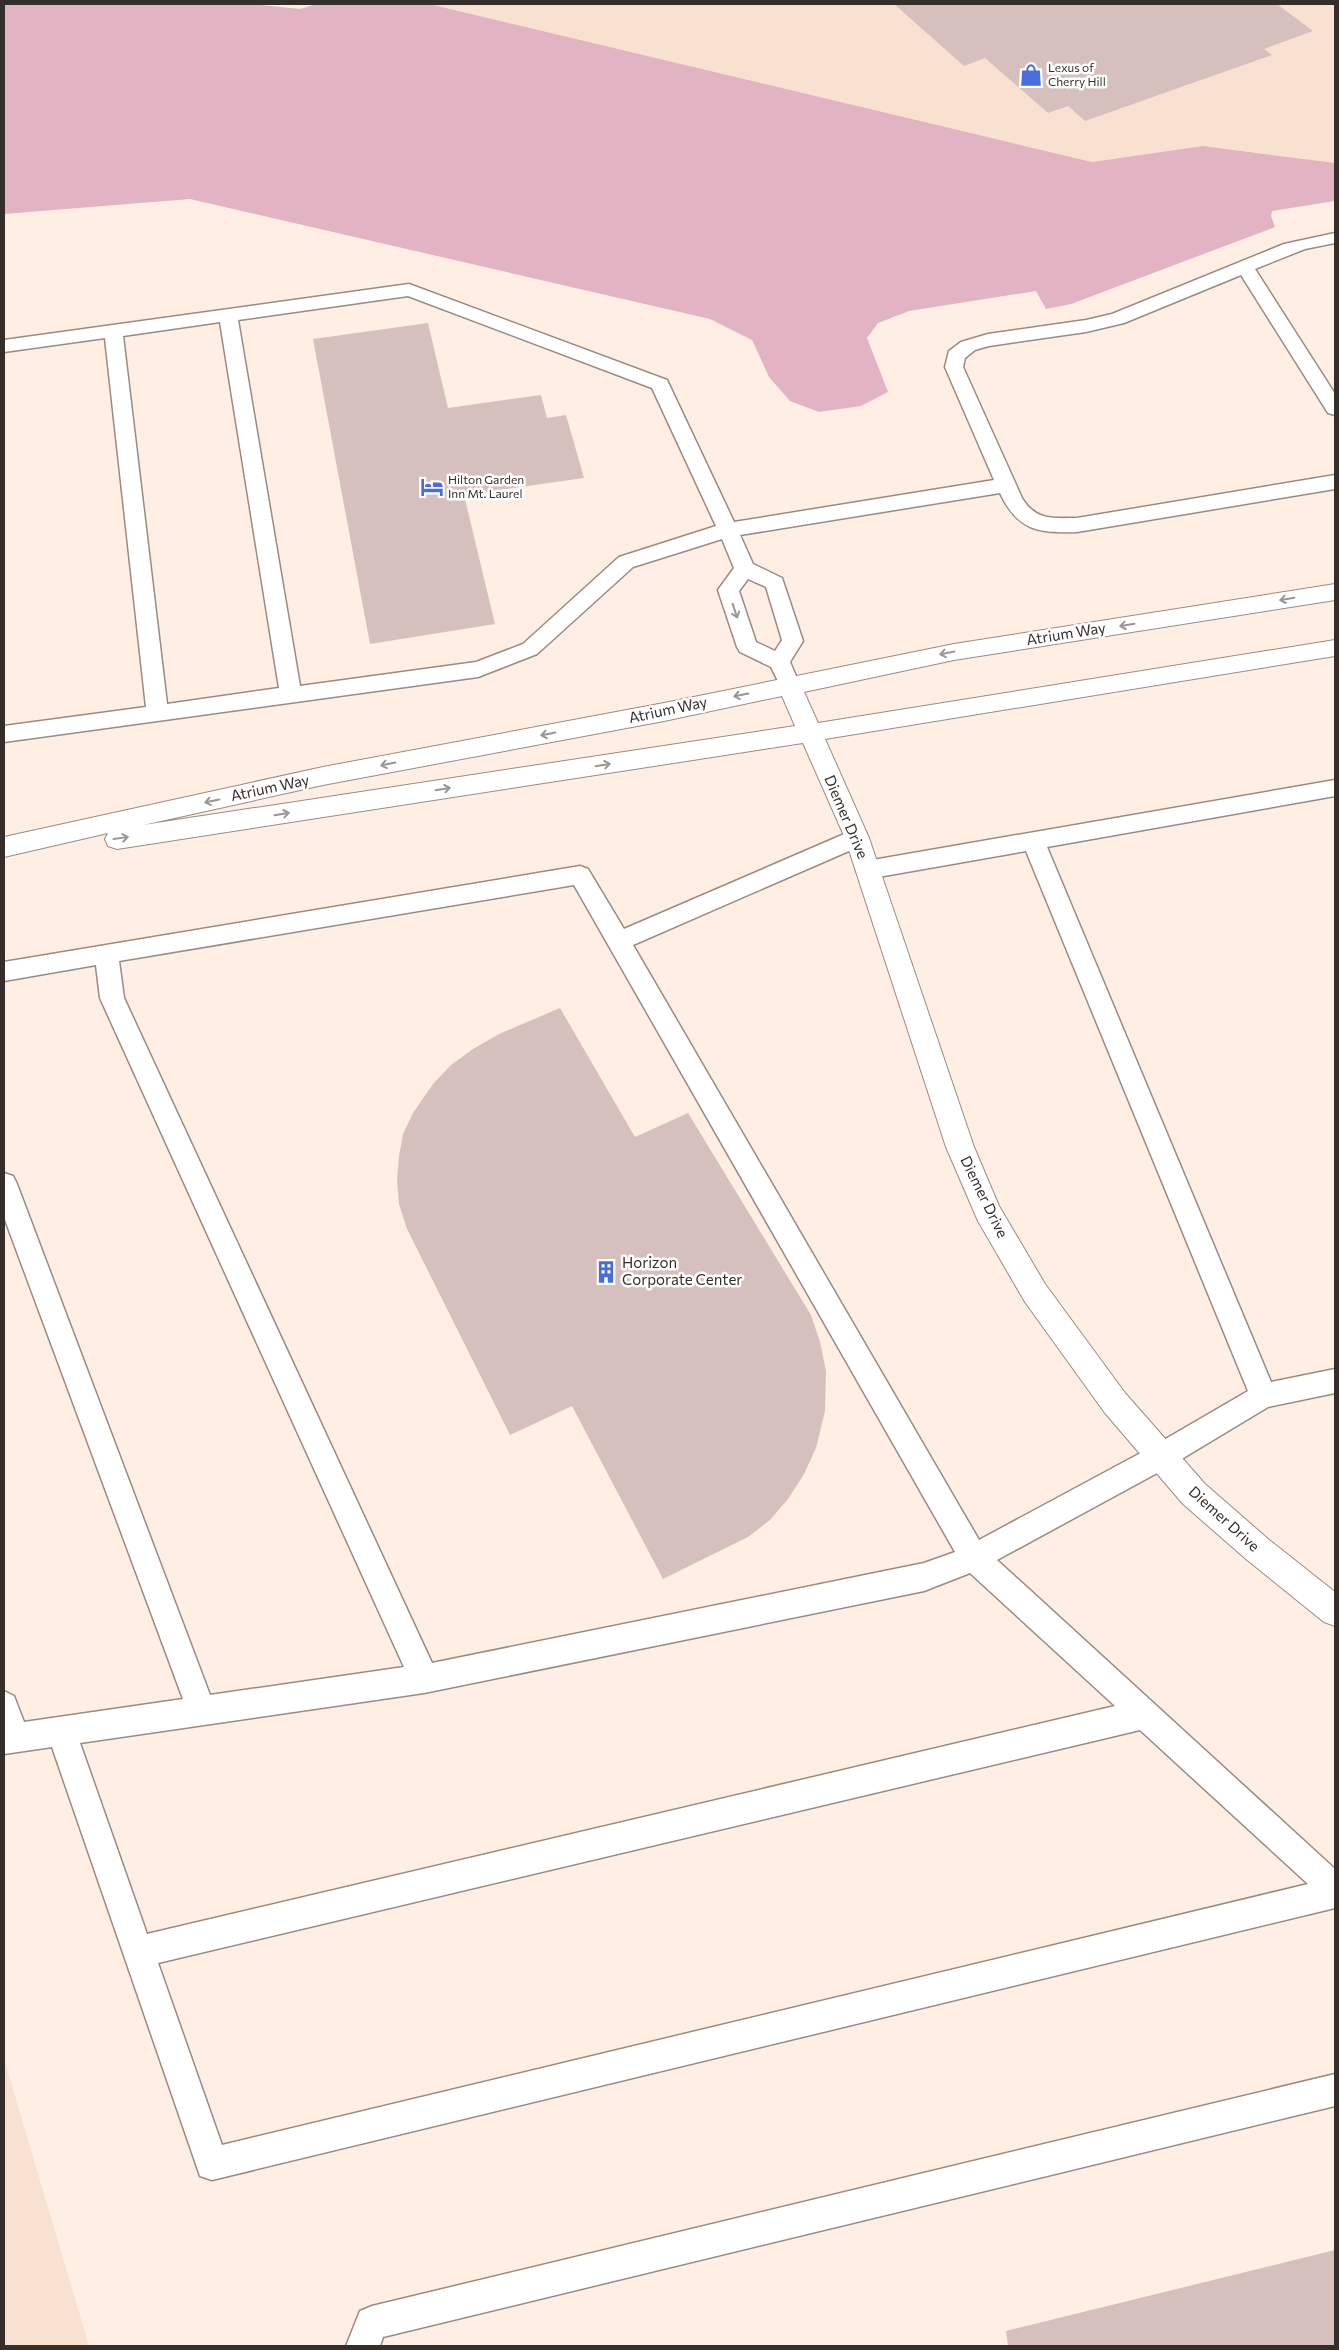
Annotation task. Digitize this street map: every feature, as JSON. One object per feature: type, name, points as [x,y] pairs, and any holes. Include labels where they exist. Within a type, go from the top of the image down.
[{"type":"street","name":"Atrium Way","points":[[4,847],[323,776],[664,712],[789,684],[954,652],[1335,592]]},
{"type":"street","name":"Atrium Way","points":[[4,854],[176,830],[809,733],[1335,648]]},
{"type":"street","name":"Diemer Drive","points":[[789,684],[857,838],[960,1147],[988,1212],[1035,1294],[1115,1403],[1160,1458],[1208,1506],[1257,1549],[1334,1608]]},
{"type":"lane","points":[[1335,238],[1302,244],[1117,319],[1086,326],[988,340],[968,346],[956,355],[954,367],[1017,509],[1028,519],[1043,525],[1086,524],[1335,482]]},
{"type":"lane","points":[[1244,266],[1335,409]]},
{"type":"lane","points":[[4,346],[409,290],[660,384],[745,569],[775,583],[793,641],[779,662]]},
{"type":"lane","points":[[228,315],[291,695]]},
{"type":"lane","points":[[113,331],[157,713]]},
{"type":"lane","points":[[4,734],[478,669],[530,649],[626,562],[728,530],[1006,486]]},
{"type":"lane","points":[[745,569],[728,590],[747,647],[779,662],[789,684]]},
{"type":"lane","points":[[868,870],[1335,788]]},
{"type":"lane","points":[[619,941],[857,838]]},
{"type":"lane","points":[[1034,842],[1263,1396]]},
{"type":"lane","points":[[4,971],[580,875],[974,1558],[1335,1889]]},
{"type":"lane","points":[[106,954],[112,998],[424,1679]]},
{"type":"lane","points":[[4,1184],[202,1711]]},
{"type":"lane","points":[[4,1706],[9,1738],[202,1711],[424,1679],[924,1577],[974,1558],[1160,1458],[1263,1396],[1335,1381]]},
{"type":"lane","points":[[138,1952],[1144,1714]]},
{"type":"lane","points":[[61,1730],[212,2164],[1335,1893]]},
{"type":"lane","points":[[363,2346],[372,2324],[1335,2090]]},
{"type":"shaded area","points":[[4,4],[252,4],[300,9],[317,4],[429,4],[1092,162],[1203,146],[1335,163],[1335,201],[1272,211],[1271,216],[1275,227],[1071,304],[1046,309],[1036,291],[909,311],[878,323],[867,338],[888,392],[861,406],[819,412],[790,401],[769,377],[752,340],[710,319],[190,199],[4,214]]},
{"type":"shaded area","name":"Lexus of Cherry Hill","points":[[429,4],[1335,4],[1335,163],[1203,146],[1092,162]]},
{"type":"shaded area","points":[[4,2059],[89,2346],[4,2346]]},
{"type":"building","name":"Lexus of Cherry Hill","points":[[894,4],[1277,4],[1313,31],[1264,49],[1272,55],[1085,121],[1068,106],[1048,113],[985,58],[964,66]]},
{"type":"building","name":"Hilton Garden Inn Mt. Laurel","points":[[428,323],[448,408],[541,395],[547,418],[566,415],[584,478],[464,495],[495,624],[370,644],[313,339]]},
{"type":"building","name":"Horizon Corporate Center","points":[[560,1008],[635,1137],[688,1113],[811,1315],[820,1342],[826,1371],[825,1411],[816,1448],[804,1474],[788,1499],[770,1520],[748,1537],[663,1579],[572,1406],[510,1435],[407,1229],[399,1204],[397,1180],[403,1134],[413,1113],[433,1084],[451,1065],[473,1049],[499,1034]]},
{"type":"building","points":[[1335,2250],[1335,2346],[1008,2346],[1006,2331]]},
{"type":"place","name":"Lexus of Cherry Hill","points":[[1031,75]]},
{"type":"place","name":"Hilton Garden Inn Mt. Laurel","points":[[432,487]]},
{"type":"place","name":"Horizon Corporate Center","points":[[606,1272]]}]
